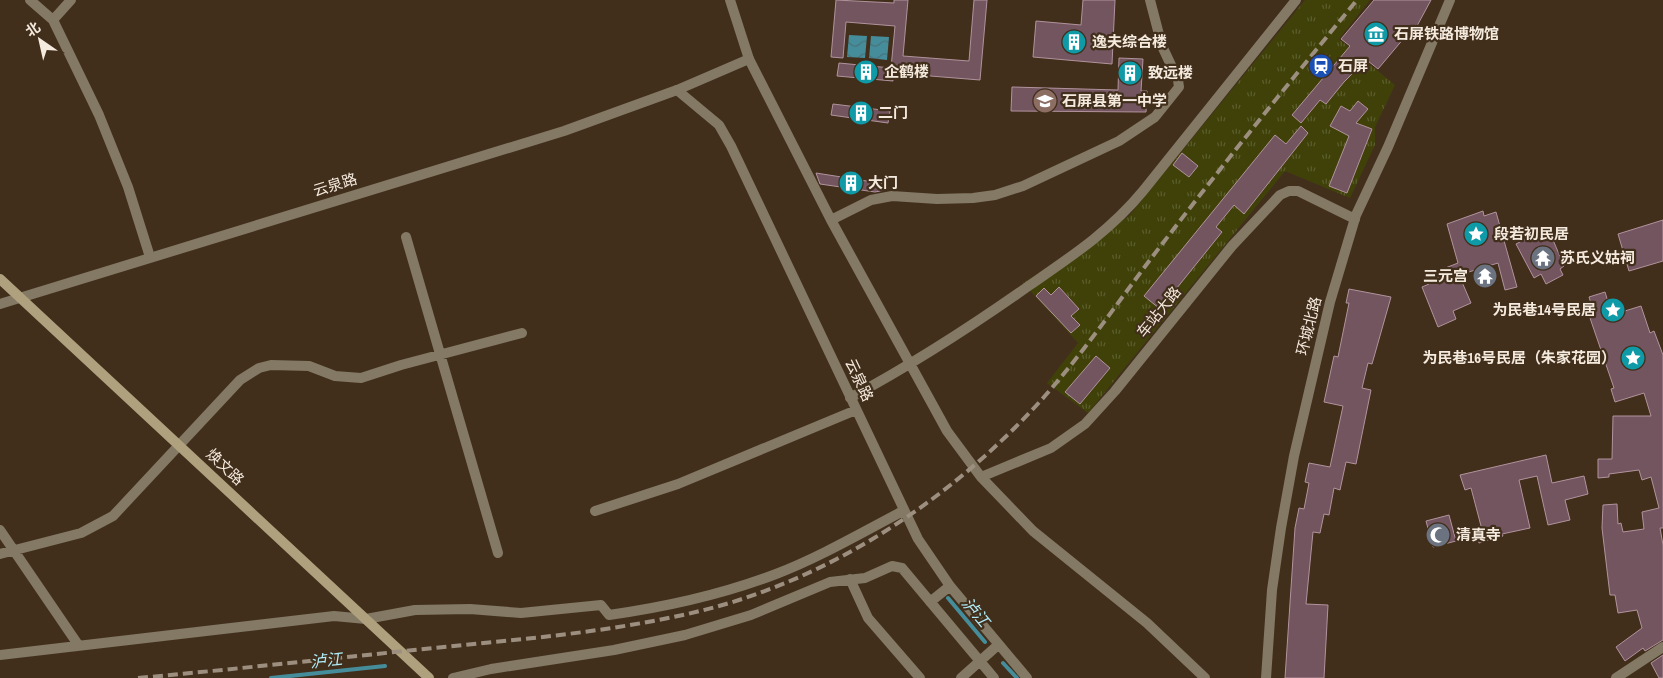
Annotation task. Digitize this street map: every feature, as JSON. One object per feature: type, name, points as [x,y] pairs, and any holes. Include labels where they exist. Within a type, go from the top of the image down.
[{"type":"main road","name":"焕文路","points":[[0,279],[429,678]]},
{"type":"street","points":[[30,0],[53,20],[99,115],[128,187],[150,257]]},
{"type":"street","points":[[53,20],[71,0]]},
{"type":"street","points":[[730,0],[749,59],[830,220],[947,431],[981,477],[1033,531],[1147,623],[1205,678]]},
{"type":"street","points":[[830,220],[871,200],[885,197],[937,199],[995,195],[1023,186],[1119,141],[1155,117],[1175,95],[1179,87],[1178,80],[1162,46],[1150,0]]},
{"type":"street","points":[[850,398],[910,366],[971,327],[1101,235],[1122,216],[1296,0]]},
{"type":"street","name":"环城北路","points":[[1266,678],[1272,590],[1294,456],[1330,302],[1355,219],[1388,148],[1450,0]]},
{"type":"street","name":"云泉路","points":[[0,304],[564,130],[677,90],[749,59]]},
{"type":"street","name":"云泉路","points":[[677,90],[719,125],[731,146],[903,511],[918,539],[950,586],[1027,678]]},
{"type":"street","name":"车站大路","points":[[981,477],[1051,448],[1085,424],[1115,391],[1232,246],[1280,195],[1289,191],[1298,191],[1355,219]]},
{"type":"street","points":[[406,237],[498,553]]},
{"type":"street","points":[[0,554],[81,533],[113,516],[133,497],[240,380],[259,368],[271,365],[309,366],[335,376],[361,378],[441,354],[522,333]]},
{"type":"street","points":[[595,512],[678,484],[856,410]]},
{"type":"street","points":[[0,655],[334,616],[366,619],[415,610],[470,609],[521,613],[601,605],[609,615],[667,607],[719,593],[776,574],[816,557],[903,511]]},
{"type":"street","points":[[0,530],[80,646]]},
{"type":"street","points":[[453,678],[490,669],[605,652],[685,636],[751,615],[830,582],[865,578],[887,567],[897,566],[907,574],[994,678]]},
{"type":"street","points":[[850,579],[868,618],[920,678]]},
{"type":"street","points":[[930,602],[950,586]]},
{"type":"street","points":[[961,678],[998,645]]},
{"type":"street","points":[[1616,678],[1663,647]]},
{"type":"green space","points":[[1305,0],[1370,0],[1339,39],[1395,85],[1375,127],[1375,145],[1350,198],[1285,171],[1088,413],[1047,383],[1078,343],[1023,283],[1129,216]]},
{"type":"water","points":[[849,35],[867,36],[865,58],[847,57]]},
{"type":"water","points":[[871,36],[889,37],[887,60],[869,58]]},
{"type":"building","points":[[836,0],[894,3],[894,0],[908,0],[903,56],[969,61],[974,0],[987,0],[980,80],[893,73],[893,81],[837,76],[839,63],[891,68],[895,26],[846,22],[843,58],[831,57]]},
{"type":"building","name":"逸夫综合楼","points":[[1083,0],[1115,0],[1112,64],[1033,57],[1036,21],[1081,25]]},
{"type":"building","points":[[1374,0],[1431,0],[1417,26],[1415,25],[1378,69],[1368,61],[1359,72],[1356,70],[1344,82],[1326,104],[1320,100],[1301,123],[1292,115],[1350,46],[1341,39]]},
{"type":"building","name":"致远楼","points":[[1119,58],[1143,59],[1141,91],[1147,91],[1146,112],[1011,111],[1012,87],[1118,90]]},
{"type":"building","points":[[1358,101],[1368,109],[1356,123],[1372,129],[1347,193],[1329,186],[1349,136],[1330,126],[1341,106],[1350,111]]},
{"type":"building","points":[[833,104],[890,111],[888,123],[831,115]]},
{"type":"building","points":[[1301,126],[1308,133],[1244,214],[1234,205],[1216,227],[1222,232],[1160,309],[1144,296],[1275,135],[1286,144]]},
{"type":"building","points":[[1182,153],[1198,166],[1189,177],[1173,165]]},
{"type":"building","points":[[816,173],[886,184],[885,190],[875,192],[820,184]]},
{"type":"building","points":[[1483,211],[1484,216],[1496,212],[1517,287],[1505,290],[1498,263],[1459,275],[1471,303],[1453,311],[1456,319],[1438,327],[1422,287],[1429,284],[1425,276],[1458,263],[1447,224]]},
{"type":"building","points":[[1663,220],[1663,261],[1629,271],[1618,234]]},
{"type":"building","name":"苏氏义姑祠","points":[[1548,228],[1564,266],[1560,269],[1563,275],[1546,284],[1541,274],[1534,278],[1516,244]]},
{"type":"building","points":[[1059,287],[1079,309],[1071,316],[1080,325],[1071,333],[1036,296],[1044,288],[1051,295]]},
{"type":"building","points":[[1349,289],[1391,297],[1372,364],[1368,363],[1362,388],[1371,390],[1356,464],[1346,462],[1340,490],[1334,488],[1329,515],[1324,514],[1320,533],[1313,532],[1306,604],[1328,605],[1324,678],[1285,678],[1295,528],[1299,508],[1304,509],[1309,483],[1305,482],[1309,463],[1330,467],[1343,406],[1324,402],[1334,356],[1338,357],[1349,303],[1346,303]]},
{"type":"building","points":[[1605,292],[1612,315],[1641,306],[1650,333],[1654,331],[1663,355],[1663,528],[1660,528],[1663,545],[1663,640],[1645,651],[1643,648],[1625,661],[1616,647],[1642,628],[1637,610],[1618,613],[1615,595],[1610,595],[1602,528],[1603,505],[1617,504],[1618,524],[1621,523],[1623,532],[1644,529],[1642,512],[1659,508],[1651,477],[1642,480],[1639,470],[1609,474],[1609,477],[1598,478],[1598,459],[1612,459],[1613,416],[1651,416],[1644,393],[1615,402],[1611,389],[1614,388],[1590,318],[1595,317],[1589,297]]},
{"type":"building","points":[[1096,356],[1110,368],[1080,404],[1065,392]]},
{"type":"building","points":[[1546,455],[1552,483],[1584,476],[1588,494],[1565,500],[1570,520],[1548,525],[1537,476],[1519,480],[1530,528],[1502,534],[1503,536],[1479,543],[1475,528],[1481,526],[1471,488],[1465,490],[1460,475]]},
{"type":"building","name":"清真寺","points":[[1449,515],[1456,541],[1433,547],[1426,521]]},
{"type":"building","points":[[1663,655],[1663,678],[1659,678],[1651,663]]},
{"type":"waterway","name":"泸江","points":[[948,598],[985,642]]},
{"type":"waterway","name":"泸江","points":[[1003,663],[1017,678]]},
{"type":"waterway","name":"泸江","points":[[271,678],[385,666]]},
{"type":"railway","points":[[138,678],[601,630],[700,611],[747,597],[793,580],[838,559],[881,534],[922,506],[998,444],[1033,409],[1068,369],[1213,179],[1357,0]]},
{"type":"place","name":"石屏铁路博物馆","points":[[1376,34]]},
{"type":"place","name":"逸夫综合楼","points":[[1074,42]]},
{"type":"place","name":"石屏","points":[[1321,66]]},
{"type":"place","name":"企鹤楼","points":[[866,72]]},
{"type":"place","name":"致远楼","points":[[1130,73]]},
{"type":"place","name":"石屏县第一中学","points":[[1045,101]]},
{"type":"place","name":"二门","points":[[861,113]]},
{"type":"place","name":"大门","points":[[851,183]]},
{"type":"place","name":"段若初民居","points":[[1476,234]]},
{"type":"place","name":"苏氏义姑祠","points":[[1543,258]]},
{"type":"place","name":"三元宫","points":[[1485,276]]},
{"type":"place","name":"为民巷14号民居","points":[[1613,310]]},
{"type":"place","name":"为民巷16号民居（朱家花园）","points":[[1633,358]]},
{"type":"place","name":"清真寺","points":[[1438,535]]}]
